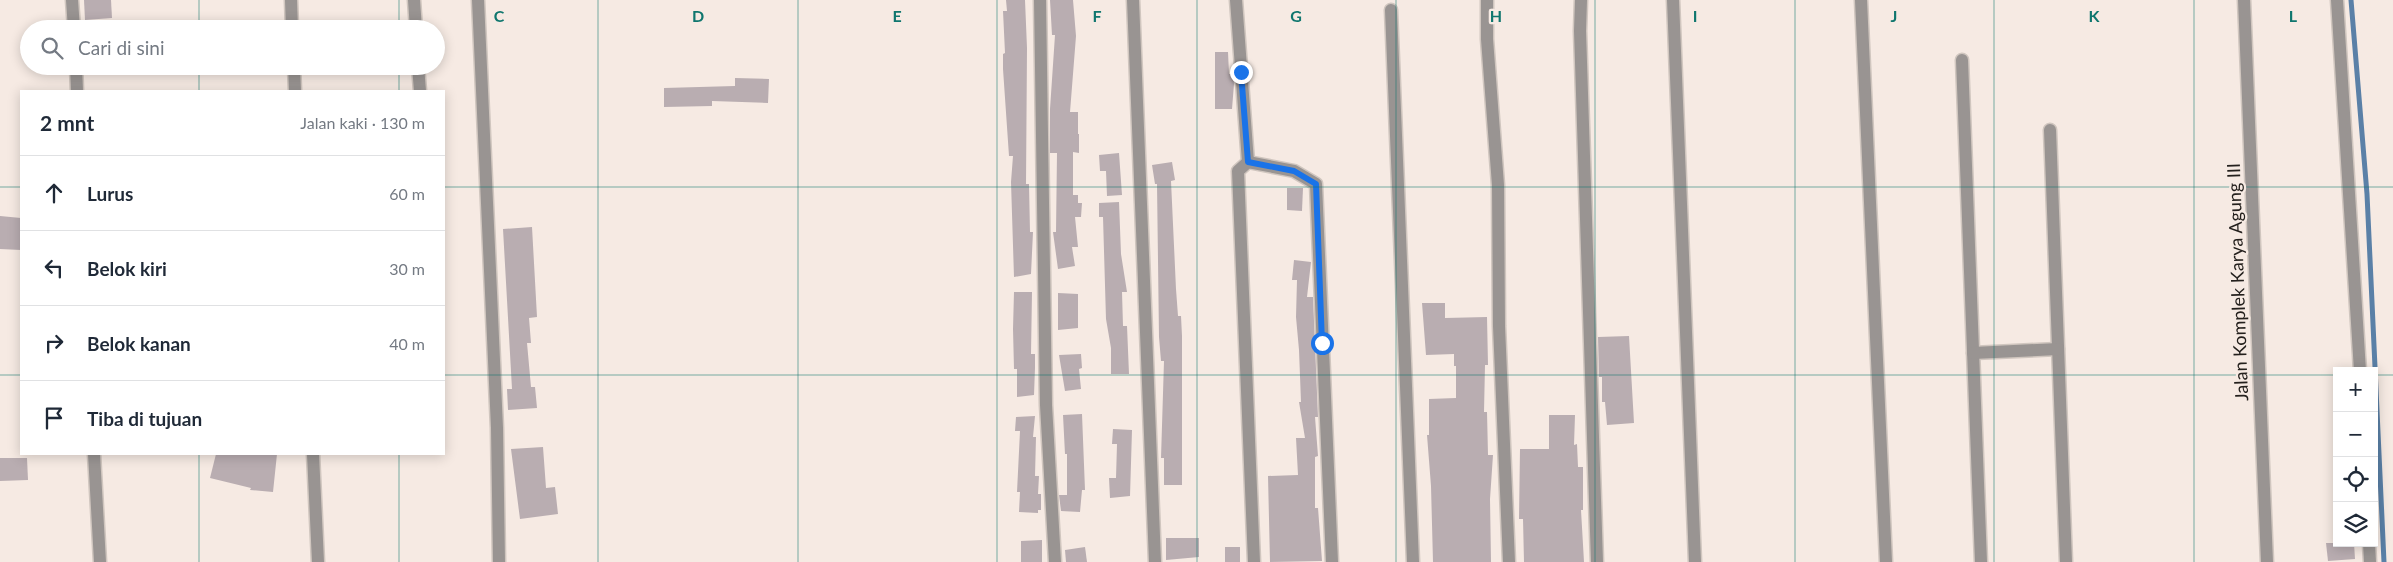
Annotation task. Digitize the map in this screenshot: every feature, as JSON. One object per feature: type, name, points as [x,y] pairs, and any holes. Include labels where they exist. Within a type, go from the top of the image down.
[{"type":"street","points":[[72,0],[73,20]]},
{"type":"street","points":[[291,0],[292,20]]},
{"type":"street","points":[[414,0],[415,20]]},
{"type":"street","points":[[478,0],[497,428],[499,562]]},
{"type":"street","points":[[1040,0],[1046,404],[1055,562]]},
{"type":"street","points":[[1133,0],[1155,562]]},
{"type":"street","points":[[1236,0],[1248,162]]},
{"type":"street","points":[[1486,0],[1487,40],[1498,185],[1499,326],[1508,562]]},
{"type":"street","points":[[1581,0],[1580,31],[1597,562]]},
{"type":"street","points":[[1673,0],[1695,562]]},
{"type":"street","points":[[1861,0],[1886,562]]},
{"type":"street","name":"Jalan Komplek Karya Agung III","points":[[2244,0],[2267,562]]},
{"type":"street","points":[[2337,0],[2360,367]]},
{"type":"street","points":[[1391,10],[1413,562]]},
{"type":"street","points":[[1962,60],[1981,562]]},
{"type":"street","points":[[76,75],[77,90]]},
{"type":"street","points":[[294,75],[295,90]]},
{"type":"street","points":[[419,75],[420,90]]},
{"type":"street","points":[[2050,130],[2066,562]]},
{"type":"street","points":[[1248,162],[1238,171],[1254,562]]},
{"type":"street","points":[[1248,162],[1294,171],[1316,184],[1332,562]]},
{"type":"street","points":[[1973,352],[2058,349]]},
{"type":"street","points":[[94,455],[100,562]]},
{"type":"street","points":[[313,455],[318,562]]},
{"type":"street","points":[[2369,547],[2370,562]]},
{"type":"building","points":[[84,0],[111,0],[112,18],[85,20]]},
{"type":"building","points":[[1006,0],[1025,0],[1027,48],[1026,184],[1029,184],[1030,232],[1033,232],[1031,274],[1014,277],[1011,182],[1013,156],[1009,156],[1003,69],[1003,54],[1005,53],[1003,11],[1007,11]]},
{"type":"building","points":[[1050,0],[1073,0],[1076,36],[1070,112],[1078,112],[1079,153],[1073,152],[1073,195],[1078,195],[1078,203],[1082,203],[1081,217],[1075,217],[1078,247],[1072,247],[1075,266],[1058,269],[1053,232],[1056,232],[1057,153],[1050,153],[1050,109],[1055,35],[1052,35]]},
{"type":"building","points":[[1215,52],[1228,52],[1229,74],[1233,74],[1234,84],[1232,109],[1215,109]]},
{"type":"building","points":[[735,78],[769,79],[768,103],[712,101],[712,106],[664,107],[664,88],[735,86]]},
{"type":"building","points":[[1119,153],[1122,195],[1107,196],[1106,171],[1100,171],[1099,155]]},
{"type":"building","points":[[1172,162],[1175,180],[1171,181],[1176,289],[1178,316],[1181,316],[1182,336],[1182,485],[1164,485],[1164,458],[1161,458],[1164,361],[1161,361],[1159,337],[1157,184],[1155,184],[1152,165]]},
{"type":"building","points":[[1287,188],[1303,188],[1302,211],[1287,210]]},
{"type":"building","points":[[1119,202],[1121,254],[1127,292],[1122,292],[1123,326],[1127,326],[1129,374],[1111,374],[1111,348],[1106,319],[1103,217],[1099,217],[1099,203]]},
{"type":"building","points":[[0,216],[20,218],[20,250],[0,249]]},
{"type":"building","points":[[532,227],[537,317],[529,318],[531,343],[527,343],[531,387],[535,387],[537,408],[508,410],[507,389],[512,389],[503,229]]},
{"type":"building","points":[[1294,260],[1311,262],[1307,297],[1313,297],[1318,417],[1315,417],[1318,456],[1315,457],[1315,508],[1318,508],[1322,561],[1270,562],[1268,476],[1298,475],[1296,438],[1305,438],[1299,402],[1301,402],[1296,317],[1297,280],[1292,280]]},
{"type":"building","points":[[1014,292],[1032,292],[1031,354],[1035,354],[1034,395],[1017,397],[1017,369],[1014,369]]},
{"type":"building","points":[[1058,293],[1078,294],[1078,328],[1058,330]]},
{"type":"building","points":[[1422,303],[1445,303],[1445,318],[1487,317],[1488,365],[1485,365],[1484,412],[1487,412],[1488,455],[1493,455],[1490,499],[1491,562],[1433,562],[1431,486],[1427,435],[1429,435],[1429,399],[1456,398],[1456,366],[1454,366],[1454,354],[1426,355]]},
{"type":"building","points":[[1629,336],[1634,423],[1607,425],[1605,402],[1602,402],[1602,377],[1599,377],[1598,337]]},
{"type":"building","points":[[1081,354],[1082,368],[1079,369],[1081,389],[1065,391],[1059,355]]},
{"type":"building","points":[[1082,414],[1085,490],[1082,490],[1080,512],[1061,511],[1059,495],[1067,495],[1067,454],[1065,454],[1063,415]]},
{"type":"building","points":[[1549,415],[1575,415],[1574,445],[1577,444],[1578,467],[1583,467],[1583,510],[1581,510],[1584,562],[1524,562],[1523,519],[1519,519],[1520,449],[1549,449]]},
{"type":"building","points":[[1035,416],[1033,437],[1036,437],[1035,476],[1039,476],[1038,494],[1041,494],[1041,510],[1038,510],[1038,513],[1019,512],[1020,492],[1017,492],[1020,431],[1015,431],[1016,417]]},
{"type":"building","points":[[1113,429],[1132,430],[1130,496],[1110,498],[1109,478],[1116,478],[1117,444],[1112,444]]},
{"type":"building","points":[[543,447],[546,488],[555,487],[558,514],[520,519],[511,449]]},
{"type":"building","points":[[216,455],[277,455],[273,492],[250,490],[251,488],[210,478]]},
{"type":"building","points":[[0,458],[27,458],[28,480],[0,481]]},
{"type":"building","points":[[1166,538],[1199,538],[1199,557],[1166,560]]},
{"type":"building","points":[[1042,540],[1042,562],[1021,562],[1021,541]]},
{"type":"building","points":[[2326,543],[2333,543],[2333,547],[2354,547],[2355,559],[2328,561]]},
{"type":"building","points":[[1085,547],[1087,562],[1066,562],[1065,550]]},
{"type":"building","points":[[1225,547],[1240,547],[1240,562],[1225,562]]},
{"type":"waterway","points":[[2351,0],[2367,194],[2384,562]]},
{"type":"route","points":[[1241,72],[1248,162],[1294,171],[1316,184],[1322,343]]}]
